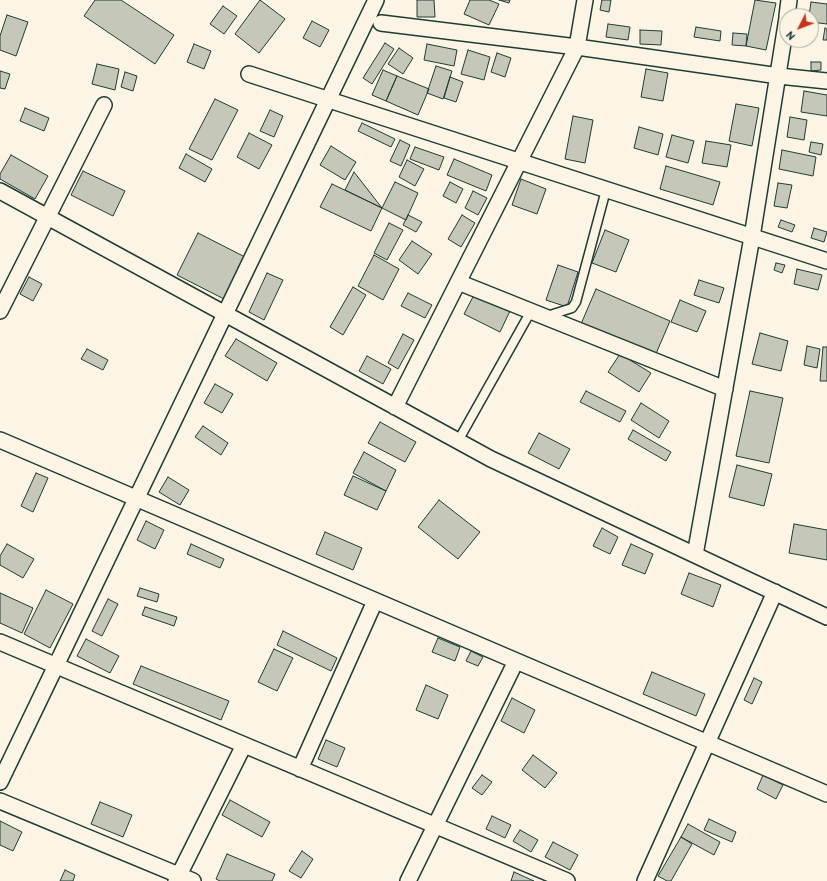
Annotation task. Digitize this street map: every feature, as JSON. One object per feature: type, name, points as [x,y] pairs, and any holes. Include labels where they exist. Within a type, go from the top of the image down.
[{"type":"street","points":[[0,782],[376,0]]},
{"type":"street","points":[[395,407],[577,47],[585,0]]},
{"type":"street","points":[[381,23],[577,47],[779,76],[827,81]]},
{"type":"street","points":[[695,555],[752,237],[783,48]]},
{"type":"street","points":[[249,74],[827,261]]},
{"type":"street","points":[[0,311],[104,105]]},
{"type":"street","points":[[0,191],[491,459],[827,617]]},
{"type":"street","points":[[458,282],[725,389]]},
{"type":"street","points":[[0,440],[827,794]]},
{"type":"street","points":[[645,881],[775,592]]},
{"type":"street","points":[[300,769],[375,601]]},
{"type":"street","points":[[0,642],[567,881]]},
{"type":"street","points":[[408,881],[516,661]]},
{"type":"street","points":[[177,878],[244,745]]},
{"type":"street","points":[[0,801],[177,878],[193,881]]},
{"type":"lane","points":[[545,317],[572,308],[576,302],[606,190]]},
{"type":"lane","points":[[458,442],[531,311]]},
{"type":"building","points":[[95,0],[121,0],[174,35],[155,64],[84,16]]},
{"type":"building","points":[[260,0],[285,19],[259,53],[235,34]]},
{"type":"building","points":[[417,0],[434,0],[435,17],[417,17]]},
{"type":"building","points":[[470,0],[489,0],[499,4],[489,25],[464,14]]},
{"type":"building","points":[[499,0],[510,0],[509,3]]},
{"type":"building","points":[[602,0],[611,0],[609,12],[600,10]]},
{"type":"building","points":[[755,0],[776,3],[766,50],[746,46]]},
{"type":"building","points":[[811,2],[827,4],[827,24],[819,23],[819,8],[810,8]]},
{"type":"building","points":[[223,6],[237,16],[224,34],[210,24]]},
{"type":"building","points":[[7,15],[28,22],[16,56],[0,50],[0,36]]},
{"type":"building","points":[[312,21],[329,30],[320,47],[303,38]]},
{"type":"building","points":[[608,24],[630,27],[628,40],[606,37]]},
{"type":"building","points":[[696,27],[721,31],[720,41],[694,37]]},
{"type":"building","points":[[825,28],[827,29],[827,40],[823,40]]},
{"type":"building","points":[[640,30],[662,31],[661,45],[640,44]]},
{"type":"building","points":[[733,33],[747,34],[746,46],[732,45]]},
{"type":"building","points":[[385,43],[394,49],[372,84],[363,78]]},
{"type":"building","points":[[194,44],[211,51],[204,69],[187,62]]},
{"type":"building","points":[[427,44],[457,50],[454,66],[424,60]]},
{"type":"building","points":[[399,48],[413,58],[403,74],[388,64]]},
{"type":"building","points":[[468,50],[490,57],[484,80],[461,74]]},
{"type":"building","points":[[497,53],[511,58],[505,77],[491,72]]},
{"type":"building","points":[[811,62],[821,62],[821,70],[811,71]]},
{"type":"building","points":[[97,64],[119,69],[115,90],[92,84]]},
{"type":"building","points":[[436,66],[452,71],[443,99],[427,93]]},
{"type":"building","points":[[646,69],[668,73],[663,101],[641,97]]},
{"type":"building","points":[[383,70],[397,76],[386,101],[372,95]]},
{"type":"building","points":[[0,71],[10,74],[5,89],[0,88]]},
{"type":"building","points":[[125,72],[137,76],[133,91],[121,87]]},
{"type":"building","points":[[397,76],[429,89],[418,115],[386,101]]},
{"type":"building","points":[[450,77],[463,82],[456,102],[444,98]]},
{"type":"building","points":[[804,91],[827,95],[827,116],[801,112]]},
{"type":"building","points":[[215,99],[238,110],[212,160],[189,149]]},
{"type":"building","points":[[736,104],[759,108],[752,146],[729,141]]},
{"type":"building","points":[[25,108],[49,118],[44,131],[20,121]]},
{"type":"building","points":[[270,110],[283,116],[274,137],[260,131]]},
{"type":"building","points":[[573,116],[593,120],[585,163],[565,159]]},
{"type":"building","points":[[790,117],[807,120],[804,140],[787,137]]},
{"type":"building","points":[[362,123],[395,139],[391,147],[358,131]]},
{"type":"building","points":[[639,127],[663,134],[658,155],[634,148]]},
{"type":"building","points":[[249,133],[272,145],[259,169],[237,157]]},
{"type":"building","points":[[672,135],[694,141],[688,163],[666,157]]},
{"type":"building","points":[[400,140],[410,145],[401,166],[390,161]]},
{"type":"building","points":[[706,141],[731,145],[727,167],[702,163]]},
{"type":"building","points":[[811,142],[823,144],[821,155],[809,152]]},
{"type":"building","points":[[331,146],[356,162],[345,180],[320,165]]},
{"type":"building","points":[[415,147],[444,157],[439,170],[410,159]]},
{"type":"building","points":[[782,150],[816,157],[813,176],[779,169]]},
{"type":"building","points":[[186,154],[212,169],[205,182],[179,168]]},
{"type":"building","points":[[11,155],[48,176],[35,199],[0,179],[0,174]]},
{"type":"building","points":[[454,159],[492,175],[486,191],[447,175]]},
{"type":"building","points":[[407,160],[424,169],[415,186],[399,177]]},
{"type":"building","points":[[666,166],[720,182],[713,205],[660,189]]},
{"type":"building","points":[[83,171],[125,191],[113,216],[71,195]]},
{"type":"building","points":[[354,172],[382,208],[345,190]]},
{"type":"building","points":[[521,179],[546,189],[537,214],[512,205]]},
{"type":"building","points":[[395,182],[418,193],[406,220],[382,208]]},
{"type":"building","points":[[450,182],[463,189],[456,203],[443,196]]},
{"type":"building","points":[[778,183],[792,185],[787,208],[774,206]]},
{"type":"building","points":[[332,184],[382,208],[371,231],[320,207]]},
{"type":"building","points":[[473,191],[487,198],[478,215],[465,208]]},
{"type":"building","points":[[408,215],[422,222],[416,232],[403,225]]},
{"type":"building","points":[[462,215],[475,223],[461,247],[448,239]]},
{"type":"building","points":[[781,220],[795,225],[792,232],[778,227]]},
{"type":"building","points":[[389,223],[403,230],[387,260],[374,253]]},
{"type":"building","points":[[814,228],[827,232],[824,242],[811,238]]},
{"type":"building","points":[[605,230],[629,240],[616,272],[592,263]]},
{"type":"building","points":[[198,233],[245,257],[224,299],[177,275]]},
{"type":"building","points":[[412,241],[432,254],[418,274],[399,260]]},
{"type":"building","points":[[374,255],[399,269],[383,300],[358,286]]},
{"type":"building","points":[[776,263],[785,265],[782,273],[774,270]]},
{"type":"building","points":[[558,265],[578,272],[567,307],[546,300]]},
{"type":"building","points":[[797,269],[822,275],[818,290],[794,284]]},
{"type":"building","points":[[267,273],[283,280],[264,320],[249,312]]},
{"type":"building","points":[[29,277],[42,284],[33,301],[20,294]]},
{"type":"building","points":[[699,280],[724,288],[719,303],[694,295]]},
{"type":"building","points":[[353,287],[366,295],[343,335],[330,327]]},
{"type":"building","points":[[596,289],[670,321],[655,356],[581,324]]},
{"type":"building","points":[[408,293],[432,305],[425,318],[401,306]]},
{"type":"building","points":[[475,293],[510,311],[500,332],[464,314]]},
{"type":"building","points":[[680,300],[706,311],[697,332],[671,322]]},
{"type":"building","points":[[760,333],[788,341],[781,371],[752,364]]},
{"type":"building","points":[[403,334],[414,340],[398,369],[388,363]]},
{"type":"building","points":[[236,339],[277,363],[267,381],[225,356]]},
{"type":"building","points":[[807,346],[820,349],[817,368],[804,365]]},
{"type":"building","points":[[823,347],[827,347],[827,381],[820,381]]},
{"type":"building","points":[[87,349],[108,360],[103,370],[81,359]]},
{"type":"building","points":[[620,354],[651,373],[639,392],[608,372]]},
{"type":"building","points":[[367,356],[391,369],[383,384],[359,371]]},
{"type":"building","points":[[215,384],[233,394],[222,413],[204,403]]},
{"type":"building","points":[[586,391],[626,411],[620,422],[580,402]]},
{"type":"building","points":[[750,391],[783,398],[769,463],[736,456]]},
{"type":"building","points":[[641,403],[669,421],[659,438],[631,420]]},
{"type":"building","points":[[380,422],[416,442],[405,462],[368,443]]},
{"type":"building","points":[[203,426],[228,443],[221,455],[195,437]]},
{"type":"building","points":[[633,430],[671,452],[666,461],[628,439]]},
{"type":"building","points":[[539,433],[570,449],[559,469],[528,453]]},
{"type":"building","points":[[364,452],[396,470],[386,491],[353,473]]},
{"type":"building","points":[[737,465],[772,474],[764,506],[729,497]]},
{"type":"building","points":[[36,473],[48,478],[33,512],[21,506]]},
{"type":"building","points":[[353,476],[386,491],[377,510],[344,495]]},
{"type":"building","points":[[168,477],[189,490],[180,505],[159,492]]},
{"type":"building","points":[[439,500],[480,532],[458,559],[418,527]]},
{"type":"building","points":[[146,521],[164,530],[155,549],[137,540]]},
{"type":"building","points":[[794,524],[827,530],[827,560],[789,553]]},
{"type":"building","points":[[602,528],[618,537],[610,554],[593,546]]},
{"type":"building","points":[[325,532],[362,548],[353,570],[316,554]]},
{"type":"building","points":[[7,544],[34,559],[23,578],[0,565],[0,556]]},
{"type":"building","points":[[191,544],[224,559],[220,568],[187,554]]},
{"type":"building","points":[[631,544],[653,554],[645,574],[622,565]]},
{"type":"building","points":[[689,573],[721,585],[713,607],[681,594]]},
{"type":"building","points":[[140,588],[159,594],[157,602],[137,596]]},
{"type":"building","points":[[46,590],[73,604],[50,648],[24,634]]},
{"type":"building","points":[[0,593],[33,608],[22,633],[0,623]]},
{"type":"building","points":[[108,599],[118,604],[102,636],[92,631]]},
{"type":"building","points":[[145,607],[177,617],[174,626],[142,615]]},
{"type":"building","points":[[283,631],[337,658],[331,671],[277,645]]},
{"type":"building","points":[[438,638],[460,647],[455,661],[432,652]]},
{"type":"building","points":[[86,639],[119,656],[110,673],[77,656]]},
{"type":"building","points":[[274,649],[293,658],[277,691],[258,682]]},
{"type":"building","points":[[471,651],[483,657],[478,666],[466,661]]},
{"type":"building","points":[[141,666],[229,701],[221,720],[133,684]]},
{"type":"building","points":[[652,672],[705,694],[696,716],[643,694]]},
{"type":"building","points":[[754,678],[762,682],[752,704],[744,700]]},
{"type":"building","points":[[426,685],[448,695],[438,719],[416,710]]},
{"type":"building","points":[[512,698],[535,710],[524,733],[501,721]]},
{"type":"building","points":[[326,740],[345,748],[337,767],[318,759]]},
{"type":"building","points":[[533,755],[557,773],[545,788],[522,770]]},
{"type":"building","points":[[482,775],[492,782],[482,795],[472,788]]},
{"type":"building","points":[[763,775],[783,785],[776,799],[757,789]]},
{"type":"building","points":[[230,800],[270,822],[262,837],[222,815]]},
{"type":"building","points":[[100,802],[132,815],[123,837],[91,824]]},
{"type":"building","points":[[492,816],[511,825],[505,838],[486,829]]},
{"type":"building","points":[[709,819],[736,832],[732,842],[704,830]]},
{"type":"building","points":[[0,821],[22,832],[13,851],[0,845]]},
{"type":"building","points":[[688,824],[720,842],[714,855],[681,837]]},
{"type":"building","points":[[520,830],[538,840],[531,852],[513,841]]},
{"type":"building","points":[[681,837],[692,844],[671,881],[667,881],[658,876]]},
{"type":"building","points":[[553,842],[578,855],[570,870],[545,857]]},
{"type":"building","points":[[302,851],[313,859],[301,878],[289,871]]},
{"type":"building","points":[[227,854],[275,874],[272,881],[220,881],[216,879]]},
{"type":"building","points":[[65,870],[75,875],[73,881],[60,881]]},
{"type":"building","points":[[514,872],[534,881],[511,881]]}]
